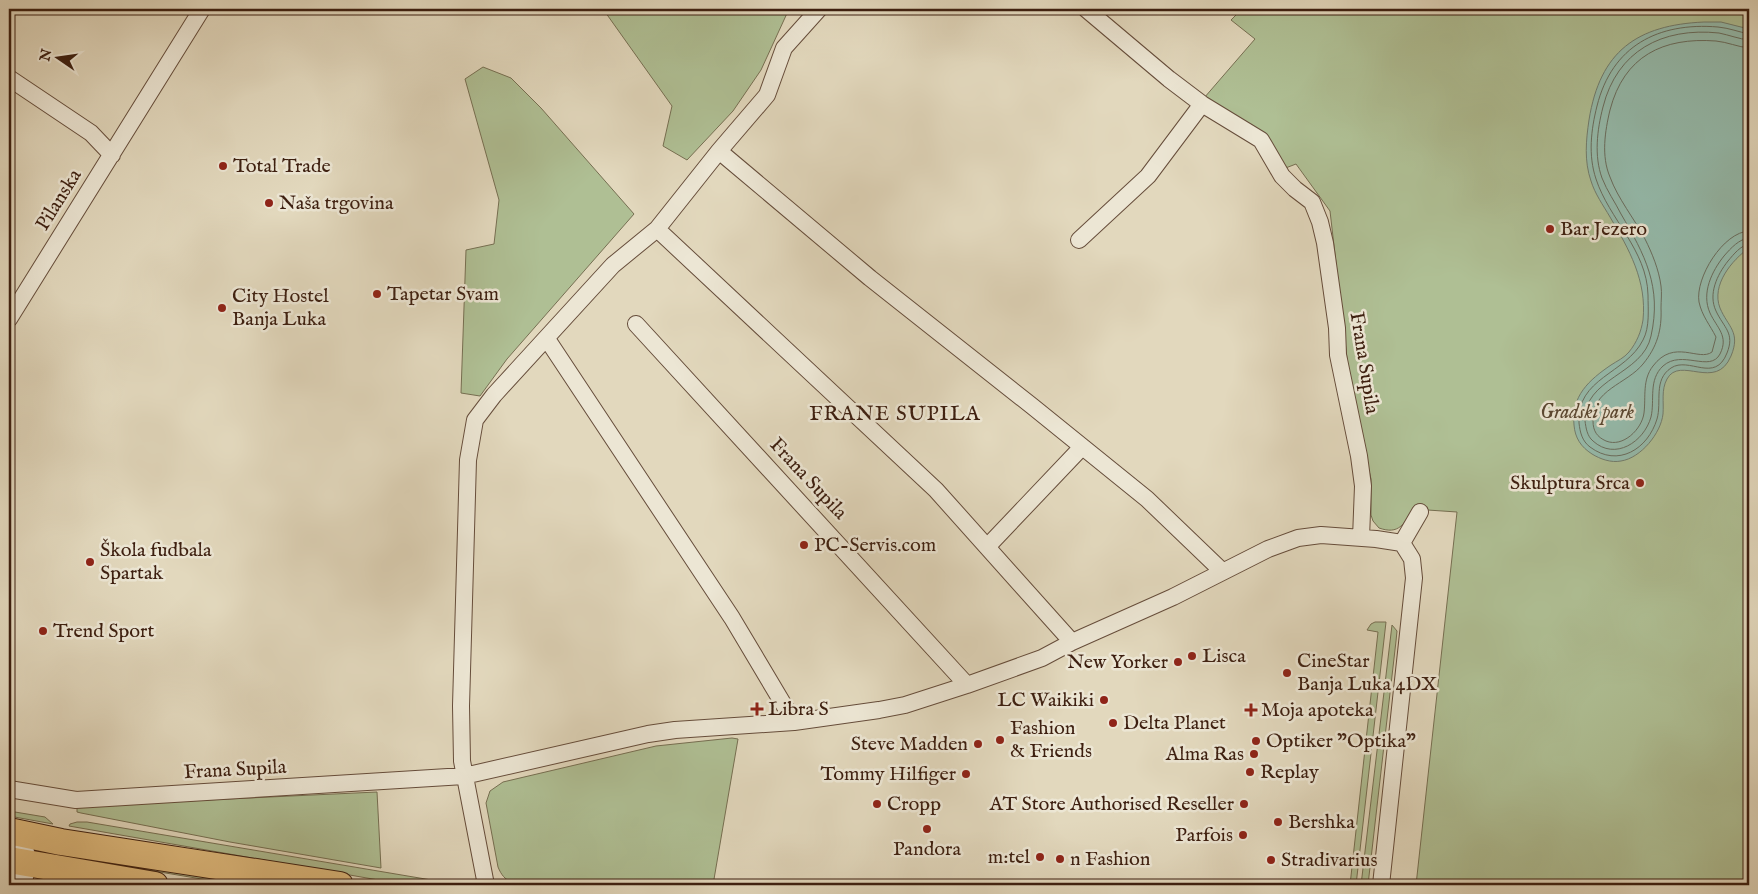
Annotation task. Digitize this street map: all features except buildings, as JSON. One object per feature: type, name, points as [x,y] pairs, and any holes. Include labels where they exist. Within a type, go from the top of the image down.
[{"type":"main road","points":[[14,853],[46,839],[340,885]]},
{"type":"main road","points":[[14,853],[128,881],[155,885]]},
{"type":"main road","points":[[94,885],[98,883],[128,881]]},
{"type":"street","name":"Pilanska","points":[[9,319],[202,9]]},
{"type":"street","points":[[486,885],[464,776],[461,706],[468,460],[475,420],[494,395],[613,265],[657,229],[767,95],[784,48],[819,9]]},
{"type":"street","name":"Frana Supila","points":[[9,789],[76,800],[464,776],[648,734],[675,730],[794,722],[879,710],[905,705],[968,685],[1042,658],[1072,642],[1173,597],[1268,549],[1298,538],[1321,535],[1361,538],[1363,486],[1359,456],[1338,355],[1337,328],[1325,243],[1320,222],[1312,202],[1282,176],[1261,140],[1202,104],[1086,9]]},
{"type":"street","points":[[9,78],[91,133],[112,155]]},
{"type":"street","points":[[1079,240],[1148,176],[1202,104]]},
{"type":"street","points":[[719,152],[870,278],[1147,499],[1222,571]]},
{"type":"street","points":[[657,229],[936,490],[1072,642]]},
{"type":"street","name":"Frana Supila","points":[[636,324],[968,685]]},
{"type":"street","points":[[547,338],[732,618],[794,722]]},
{"type":"street","points":[[987,547],[1082,447]]},
{"type":"street","points":[[1402,543],[1420,512]]},
{"type":"street","points":[[1361,538],[1402,543]]},
{"type":"street","points":[[1381,885],[1414,578],[1412,559],[1402,543]]},
{"type":"green space","points":[[603,9],[789,9],[761,70],[733,111],[687,160],[663,146],[672,106]]},
{"type":"green space","name":"Gradski park","points":[[1242,9],[1749,9],[1749,885],[1416,885],[1457,512],[1413,509],[1400,527],[1391,530],[1379,528],[1373,521],[1371,515],[1371,479],[1351,393],[1330,211],[1296,164],[1283,169],[1204,98],[1255,39],[1231,20]]},
{"type":"green space","points":[[483,67],[511,78],[541,108],[634,214],[507,359],[480,396],[461,393],[466,250],[494,244],[499,200],[465,79]]},
{"type":"green space","points":[[1375,622],[1386,622],[1356,885],[1350,885],[1378,632],[1367,630]]},
{"type":"green space","points":[[1392,625],[1397,631],[1368,885],[1361,885]]},
{"type":"green space","points":[[732,738],[738,739],[713,885],[530,885],[510,881],[501,873],[498,867],[486,803],[490,791],[503,782],[656,746]]},
{"type":"green space","points":[[377,792],[381,868],[230,842],[77,812],[77,806]]},
{"type":"green space","points":[[9,811],[45,817],[53,824],[9,816]]},
{"type":"green space","points":[[77,822],[87,822],[461,885],[407,885],[69,826]]},
{"type":"green space","points":[[63,851],[261,885],[238,885],[63,856]]},
{"type":"water","points":[[1721,22],[1749,29],[1749,248],[1730,266],[1718,291],[1720,308],[1734,335],[1734,348],[1724,366],[1716,371],[1708,373],[1680,370],[1673,373],[1665,383],[1663,414],[1658,429],[1649,443],[1643,450],[1628,459],[1610,461],[1592,454],[1579,442],[1574,425],[1575,406],[1589,383],[1625,356],[1632,348],[1641,329],[1644,306],[1639,279],[1630,253],[1597,195],[1587,166],[1587,135],[1594,96],[1602,76],[1613,59],[1626,46],[1641,36],[1659,29],[1680,24]]},
{"type":"place","name":"Total Trade","points":[[223,166]]},
{"type":"place","name":"Naša trgovina","points":[[269,203]]},
{"type":"place","name":"Bar Jezero","points":[[1550,229]]},
{"type":"place","name":"Tapetar Svam","points":[[377,294]]},
{"type":"place","name":"City Hostel Banja Luka","points":[[222,308]]},
{"type":"place","name":"Skulptura Srca","points":[[1640,483]]},
{"type":"place","name":"PC-Servis.com","points":[[804,545]]},
{"type":"place","name":"Škola fudbala Spartak","points":[[90,562]]},
{"type":"place","name":"Trend Sport","points":[[43,631]]},
{"type":"place","name":"Lisca","points":[[1192,656]]},
{"type":"place","name":"New Yorker","points":[[1178,662]]},
{"type":"place","name":"CineStar Banja Luka 4DX","points":[[1287,673]]},
{"type":"place","name":"LC Waikiki","points":[[1104,700]]},
{"type":"place","name":"Libra S","points":[[757,709]]},
{"type":"place","name":"Moja apoteka","points":[[1251,710]]},
{"type":"place","name":"Delta Planet","points":[[1113,723]]},
{"type":"place","name":"Fashion & Friends","points":[[1000,740]]},
{"type":"place","name":"Optiker \"Optika\"","points":[[1256,741]]},
{"type":"place","name":"Steve Madden","points":[[978,744]]},
{"type":"place","name":"Alma Ras","points":[[1254,754]]},
{"type":"place","name":"Replay","points":[[1250,772]]},
{"type":"place","name":"Tommy Hilfiger","points":[[966,774]]},
{"type":"place","name":"Cropp","points":[[877,804]]},
{"type":"place","name":"AT Store Authorised Reseller","points":[[1244,804]]},
{"type":"place","name":"Bershka","points":[[1278,822]]},
{"type":"place","name":"Pandora","points":[[927,829]]},
{"type":"place","name":"Parfois","points":[[1243,835]]},
{"type":"place","name":"m:tel","points":[[1040,857]]},
{"type":"place","name":"n Fashion","points":[[1060,859]]},
{"type":"place","name":"Stradivarius","points":[[1271,860]]},
{"type":"district","name":"FRANE SUPILA","points":[[895,414]]}]
